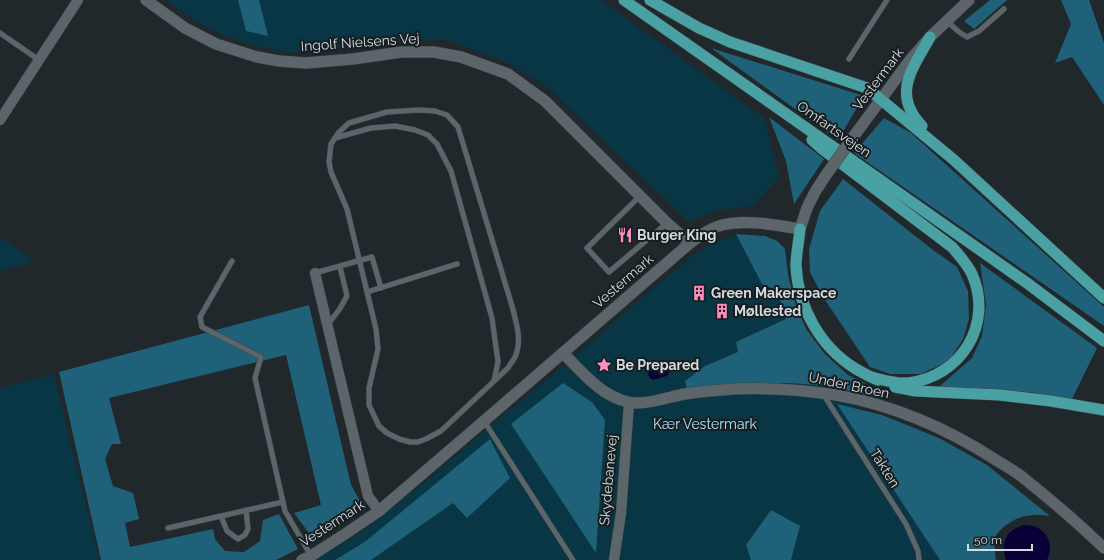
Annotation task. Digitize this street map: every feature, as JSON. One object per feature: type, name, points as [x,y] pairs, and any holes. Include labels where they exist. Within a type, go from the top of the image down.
[{"type":"highway","name":"Omfartsvejen","points":[[624,0],[1027,283]]},
{"type":"highway","points":[[650,0],[700,28],[730,42],[867,88],[881,98],[954,160],[1104,298]]},
{"type":"highway","points":[[930,37],[908,77],[906,96],[910,110],[917,122],[954,160]]},
{"type":"highway","points":[[766,100],[821,148],[952,247],[972,274],[977,290],[979,306],[977,323],[972,338],[964,353],[952,365],[938,374],[923,380],[906,383],[890,382],[872,377]]},
{"type":"highway","points":[[800,229],[796,265],[799,288],[805,309],[816,329],[827,344],[850,365],[887,385],[899,388],[916,391],[1000,395],[1051,401],[1104,410]]},
{"type":"highway","points":[[1027,283],[1104,334]]},
{"type":"highway","points":[[1027,283],[1104,341]]},
{"type":"street","points":[[0,120],[78,0]]},
{"type":"street","name":"Ingolf Nielsens Vej","points":[[146,0],[185,28],[216,44],[257,57],[279,61],[306,63],[353,59],[402,52],[434,52],[461,57],[508,74],[545,101],[667,223],[690,243]]},
{"type":"street","name":"Vestermark","points":[[306,558],[379,511],[690,243],[707,231],[722,225],[746,222],[800,229],[807,208],[815,192],[881,98],[930,37],[969,0]]},
{"type":"street","name":"Vestermark","points":[[315,273],[368,496],[379,511]]},
{"type":"street","name":"Under Broen","points":[[563,353],[599,388],[611,396],[629,403],[646,402],[684,394],[721,390],[771,388],[823,393],[868,402],[895,410],[975,446],[1020,476],[1079,524],[1104,548]]},
{"type":"street","name":"Skydebanevej","points":[[614,560],[621,513],[629,403]]},
{"type":"lane","points":[[849,60],[887,0]]},
{"type":"lane","points":[[947,21],[967,37],[979,31],[1004,9]]},
{"type":"lane","points":[[0,33],[39,60]]},
{"type":"lane","points":[[418,110],[435,111],[447,115],[458,127],[510,298],[518,330],[519,345],[516,356],[508,368],[441,431],[418,442],[399,440],[387,433],[379,426],[369,405],[369,388],[378,349],[376,329],[360,261],[347,209],[331,172],[329,162],[331,144],[339,132],[349,122],[387,112],[418,110]]},
{"type":"lane","points":[[335,138],[371,128],[395,126],[415,130],[428,135],[437,144],[451,171],[492,318],[498,362],[494,381]]},
{"type":"lane","points":[[640,195],[587,248],[610,272],[667,223]]},
{"type":"lane","points":[[315,273],[372,257],[381,288]]},
{"type":"lane","points":[[232,261],[200,317],[202,327],[261,357],[255,378],[285,511],[306,558]]},
{"type":"lane","points":[[367,292],[457,264]]},
{"type":"lane","points":[[327,325],[339,310],[347,296],[340,267]]},
{"type":"lane","name":"Takten","points":[[823,393],[906,524],[918,551],[919,560]]},
{"type":"lane","points":[[484,421],[573,560]]},
{"type":"lane","points":[[168,528],[283,502]]},
{"type":"lane","points":[[222,516],[227,531],[238,539],[246,535],[248,530],[246,510]]},
{"type":"green space","points":[[166,0],[601,0],[764,118],[779,178],[752,206],[719,210],[689,222],[545,85],[506,62],[446,40],[400,41],[308,53],[280,51],[258,47],[220,34],[193,19]]},
{"type":"green space","name":"Kær Vestermark","points":[[748,236],[772,238],[785,247],[790,292],[797,316],[828,360],[850,379],[857,423],[946,560],[314,560],[333,550],[378,520],[571,360],[692,256],[712,244],[731,237]]},
{"type":"green space","points":[[0,237],[30,258],[33,262],[0,271]]},
{"type":"green space","points":[[54,374],[99,560],[0,560],[0,388]]},
{"type":"shaded area","points":[[238,0],[259,0],[268,36],[246,31]]},
{"type":"shaded area","points":[[990,0],[1007,0],[974,29],[964,21]]},
{"type":"shaded area","points":[[1061,0],[1089,0],[1104,43],[1104,105],[1072,57],[1055,63],[1071,24]]},
{"type":"shaded area","points":[[711,48],[864,96],[838,140]]},
{"type":"shaded area","points":[[769,117],[824,159],[794,204],[786,161]]},
{"type":"shaded area","points":[[884,118],[911,133],[1104,307],[1104,326],[854,153]]},
{"type":"shaded area","points":[[843,179],[933,250],[957,267],[968,291],[969,319],[963,339],[949,361],[921,374],[890,374],[870,367],[823,297],[810,272],[809,249],[820,211]]},
{"type":"shaded area","points":[[736,234],[765,236],[777,241],[785,249],[788,275],[796,306],[806,329],[825,354],[848,375],[880,391],[878,397],[831,387],[783,383],[687,389],[685,381],[705,366],[738,352],[736,342],[786,319],[777,290],[762,284]]},
{"type":"shaded area","points":[[980,263],[1097,348],[1072,399],[1028,392],[939,387],[972,358],[982,336],[986,304]]},
{"type":"shaded area","points":[[309,305],[351,485],[363,506],[314,540],[294,513],[321,505],[286,355],[109,398],[121,444],[112,444],[105,459],[113,486],[133,493],[139,519],[125,523],[130,547],[213,529],[215,539],[225,551],[244,552],[260,541],[263,520],[279,514],[298,549],[276,560],[101,560],[59,372]]},
{"type":"shaded area","points":[[663,367],[668,369],[669,373],[667,376],[652,380],[650,378],[648,374],[650,371]]},
{"type":"shaded area","points":[[563,383],[592,402],[605,420],[596,553],[511,424]]},
{"type":"shaded area","points":[[837,404],[882,415],[939,438],[987,465],[1050,516],[1033,515],[1018,518],[1002,528],[995,538],[996,560],[940,560]]},
{"type":"shaded area","points":[[490,439],[510,478],[467,518],[453,503],[371,560],[335,560],[366,541]]},
{"type":"shaded area","points":[[771,510],[800,526],[791,560],[751,560],[746,545]]},
{"type":"shaded area","points":[[1023,525],[1038,528],[1046,535],[1050,545],[1047,560],[1006,560],[1004,554],[1004,543],[1006,538],[1012,530]]},
{"type":"place","name":"Burger King","points":[[625,235]]},
{"type":"place","name":"Green Makerspace","points":[[699,293]]},
{"type":"place","name":"Møllested","points":[[722,311]]},
{"type":"place","name":"Be Prepared","points":[[604,365]]}]
